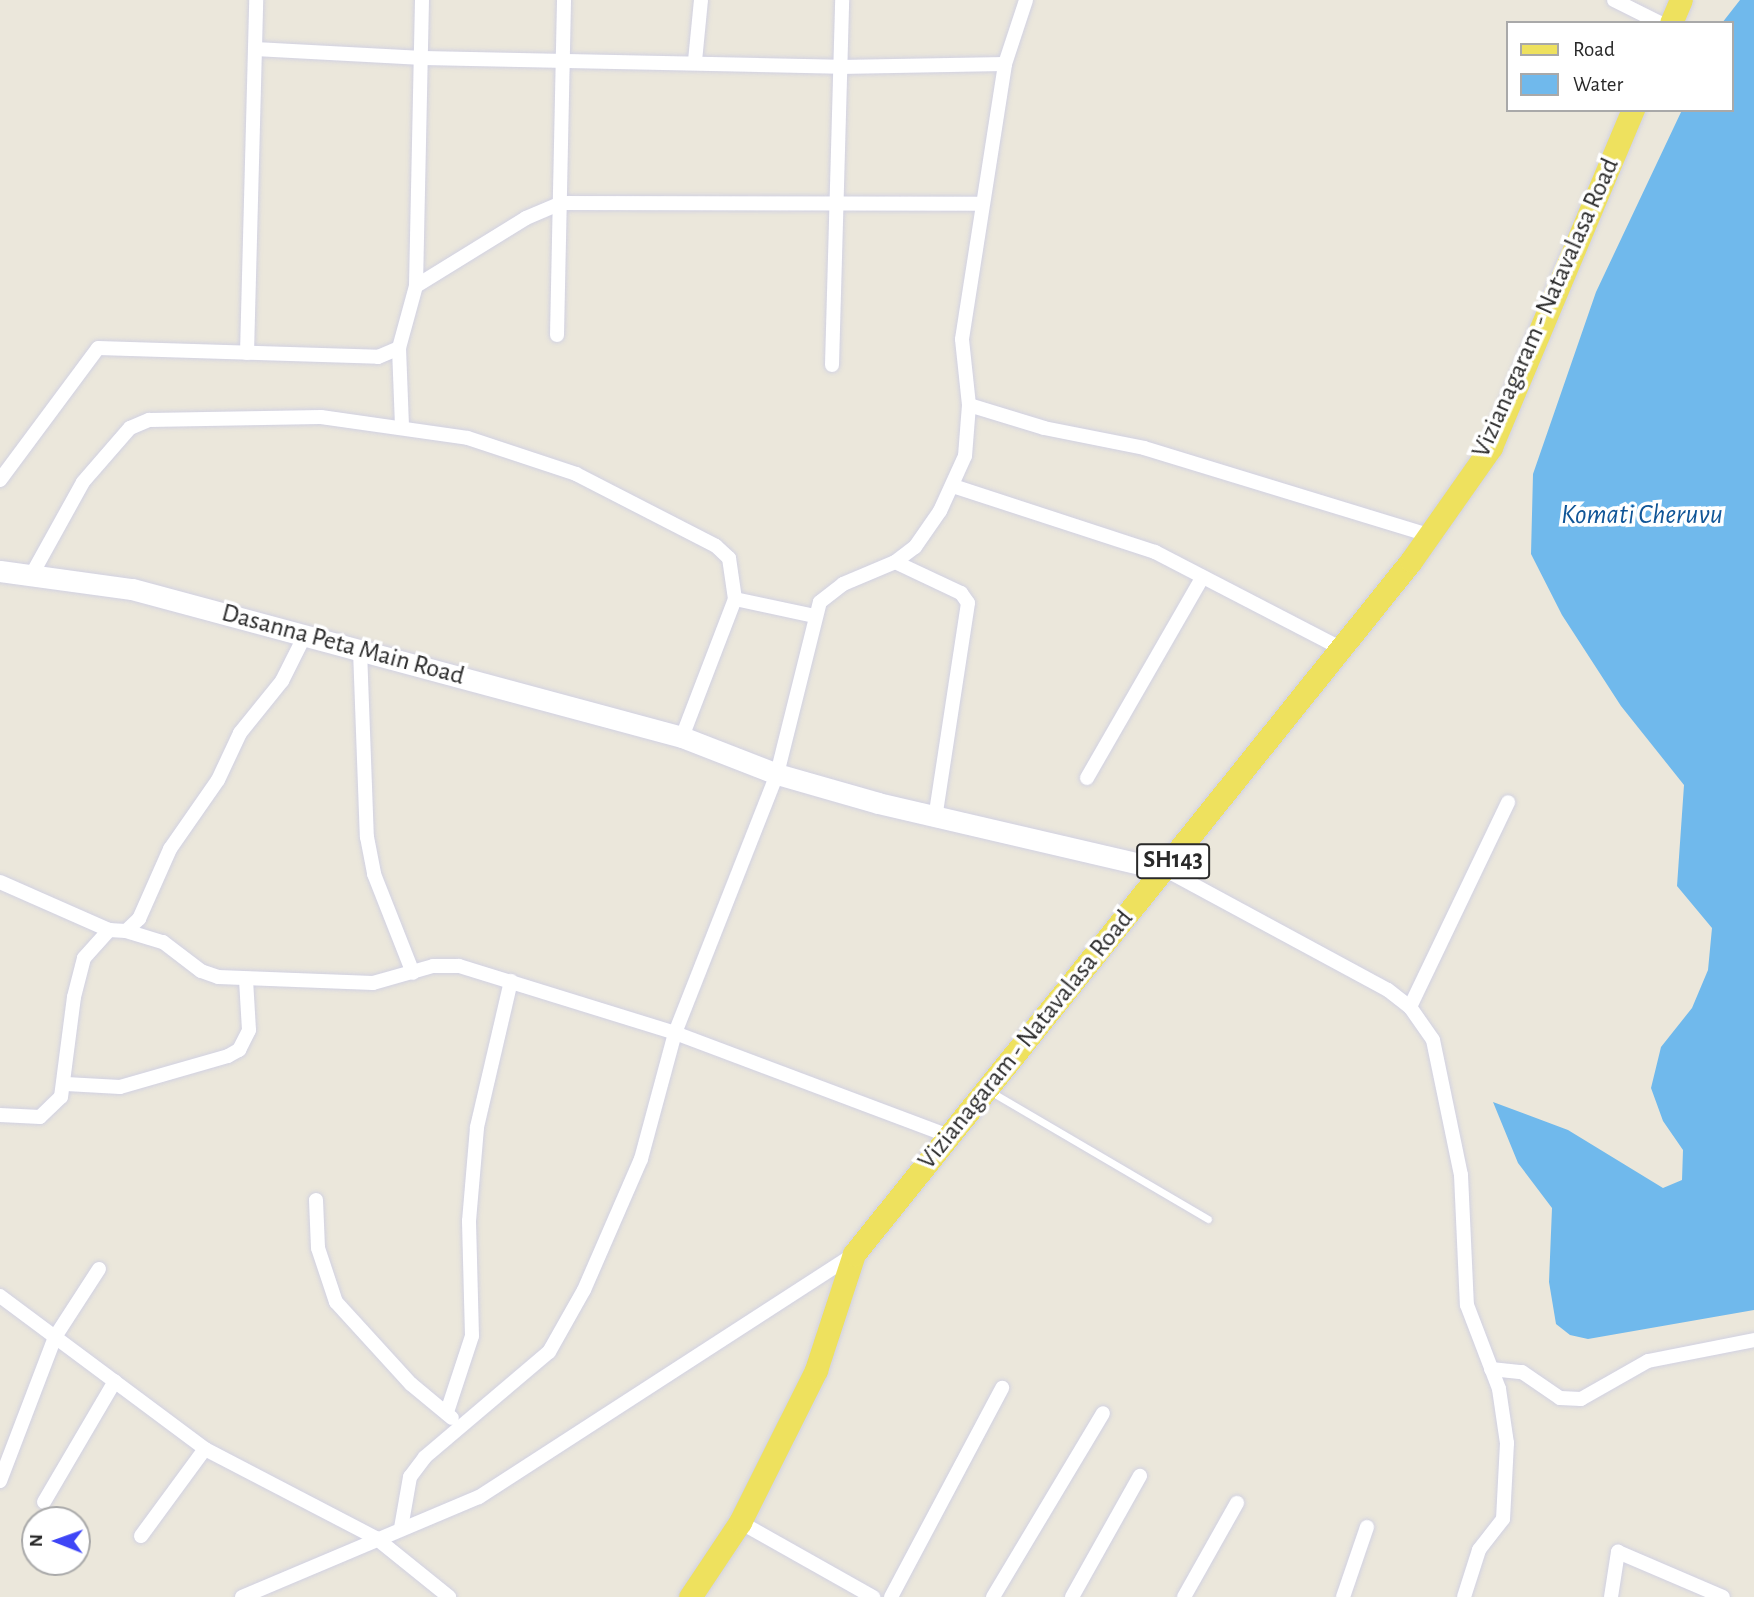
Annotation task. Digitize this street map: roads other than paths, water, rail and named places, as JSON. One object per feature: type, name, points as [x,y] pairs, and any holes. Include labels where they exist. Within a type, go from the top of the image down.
[{"type":"main road","points":[[1672,21],[1681,0]]},
{"type":"main road","name":"Vizianagaram - Natavalasa Road","points":[[690,1597],[740,1522],[816,1370],[854,1254],[946,1135],[1166,870],[1338,647],[1429,535],[1491,447],[1632,112]]},
{"type":"street","points":[[247,353],[256,0]]},
{"type":"street","points":[[402,427],[399,348],[416,286],[423,58],[422,0]]},
{"type":"street","points":[[557,335],[564,0]]},
{"type":"street","points":[[695,61],[701,0]]},
{"type":"street","points":[[832,365],[842,0]]},
{"type":"street","points":[[401,1528],[410,1477],[425,1457],[549,1352],[563,1331],[640,1159],[675,1033],[777,774],[815,616],[827,594],[895,562],[915,547],[953,486],[965,456],[969,405],[962,339],[982,204],[1005,64],[1026,0]]},
{"type":"street","points":[[1614,0],[1656,21]]},
{"type":"street","points":[[255,49],[423,58],[695,61],[839,67],[1005,64]]},
{"type":"street","points":[[416,286],[526,218],[561,203],[982,204]]},
{"type":"street","points":[[0,480],[98,348],[378,357],[399,348]]},
{"type":"street","points":[[969,405],[1044,428],[1144,448],[1429,535]]},
{"type":"street","points":[[31,576],[83,482],[130,428],[149,420],[321,417],[468,438],[554,464],[716,546],[731,564],[735,599],[682,737]]},
{"type":"street","points":[[953,486],[1155,552],[1338,647]]},
{"type":"street","points":[[895,562],[961,593],[968,603],[935,819]]},
{"type":"street","name":"Dasanna Peta Main Road","points":[[0,571],[132,589],[682,737],[777,774],[935,819],[1073,845],[1166,870]]},
{"type":"street","points":[[1087,778],[1202,578]]},
{"type":"street","points":[[735,599],[815,616]]},
{"type":"street","points":[[126,931],[144,911],[170,849],[218,780],[240,733],[282,681],[305,635]]},
{"type":"street","points":[[360,650],[367,837],[374,874],[413,973]]},
{"type":"street","points":[[1410,1007],[1508,802]]},
{"type":"street","points":[[1166,870],[1410,1007],[1426,1024],[1437,1054],[1461,1175],[1466,1305],[1491,1369],[1505,1420],[1505,1512],[1499,1527],[1479,1550],[1464,1597]]},
{"type":"street","points":[[0,883],[109,930],[126,931],[163,942],[208,975],[246,979],[373,983],[446,965],[511,981],[675,1033],[946,1135]]},
{"type":"street","points":[[0,1115],[40,1117],[54,1109],[66,1084],[79,974],[84,958],[109,930]]},
{"type":"street","points":[[66,1084],[120,1087],[229,1056],[239,1050],[249,1030],[246,979]]},
{"type":"street","points":[[447,1412],[472,1336],[469,1221],[477,1127],[511,981]]},
{"type":"street","points":[[316,1200],[318,1248],[337,1302],[352,1324],[411,1384],[461,1426]]},
{"type":"street","points":[[243,1597],[376,1538],[479,1497],[854,1254]]},
{"type":"street","points":[[0,1481],[55,1337],[99,1269]]},
{"type":"street","points":[[0,1296],[205,1449],[376,1538],[449,1597]]},
{"type":"street","points":[[1491,1369],[1522,1371],[1560,1398],[1581,1399],[1648,1361],[1754,1340]]},
{"type":"street","points":[[44,1502],[115,1381]]},
{"type":"street","points":[[891,1597],[1002,1388]]},
{"type":"street","points":[[993,1597],[1103,1413]]},
{"type":"street","points":[[141,1536],[205,1449]]},
{"type":"street","points":[[1072,1597],[1140,1476]]},
{"type":"street","points":[[1184,1597],[1237,1503]]},
{"type":"street","points":[[740,1522],[873,1597]]},
{"type":"street","points":[[1343,1597],[1367,1527]]},
{"type":"street","points":[[1611,1597],[1618,1552],[1723,1597]]},
{"type":"lane","points":[[985,1088],[1208,1219]]},
{"type":"water","name":"Komati Cheruvu","points":[[1740,0],[1754,0],[1754,1310],[1588,1339],[1570,1335],[1556,1324],[1549,1282],[1552,1208],[1518,1163],[1493,1102],[1568,1130],[1663,1188],[1682,1180],[1683,1150],[1663,1121],[1651,1088],[1661,1047],[1692,1008],[1708,970],[1712,928],[1677,886],[1684,785],[1621,706],[1562,615],[1531,554],[1533,474],[1596,292],[1681,112],[1733,112],[1733,21],[1724,21]]}]
